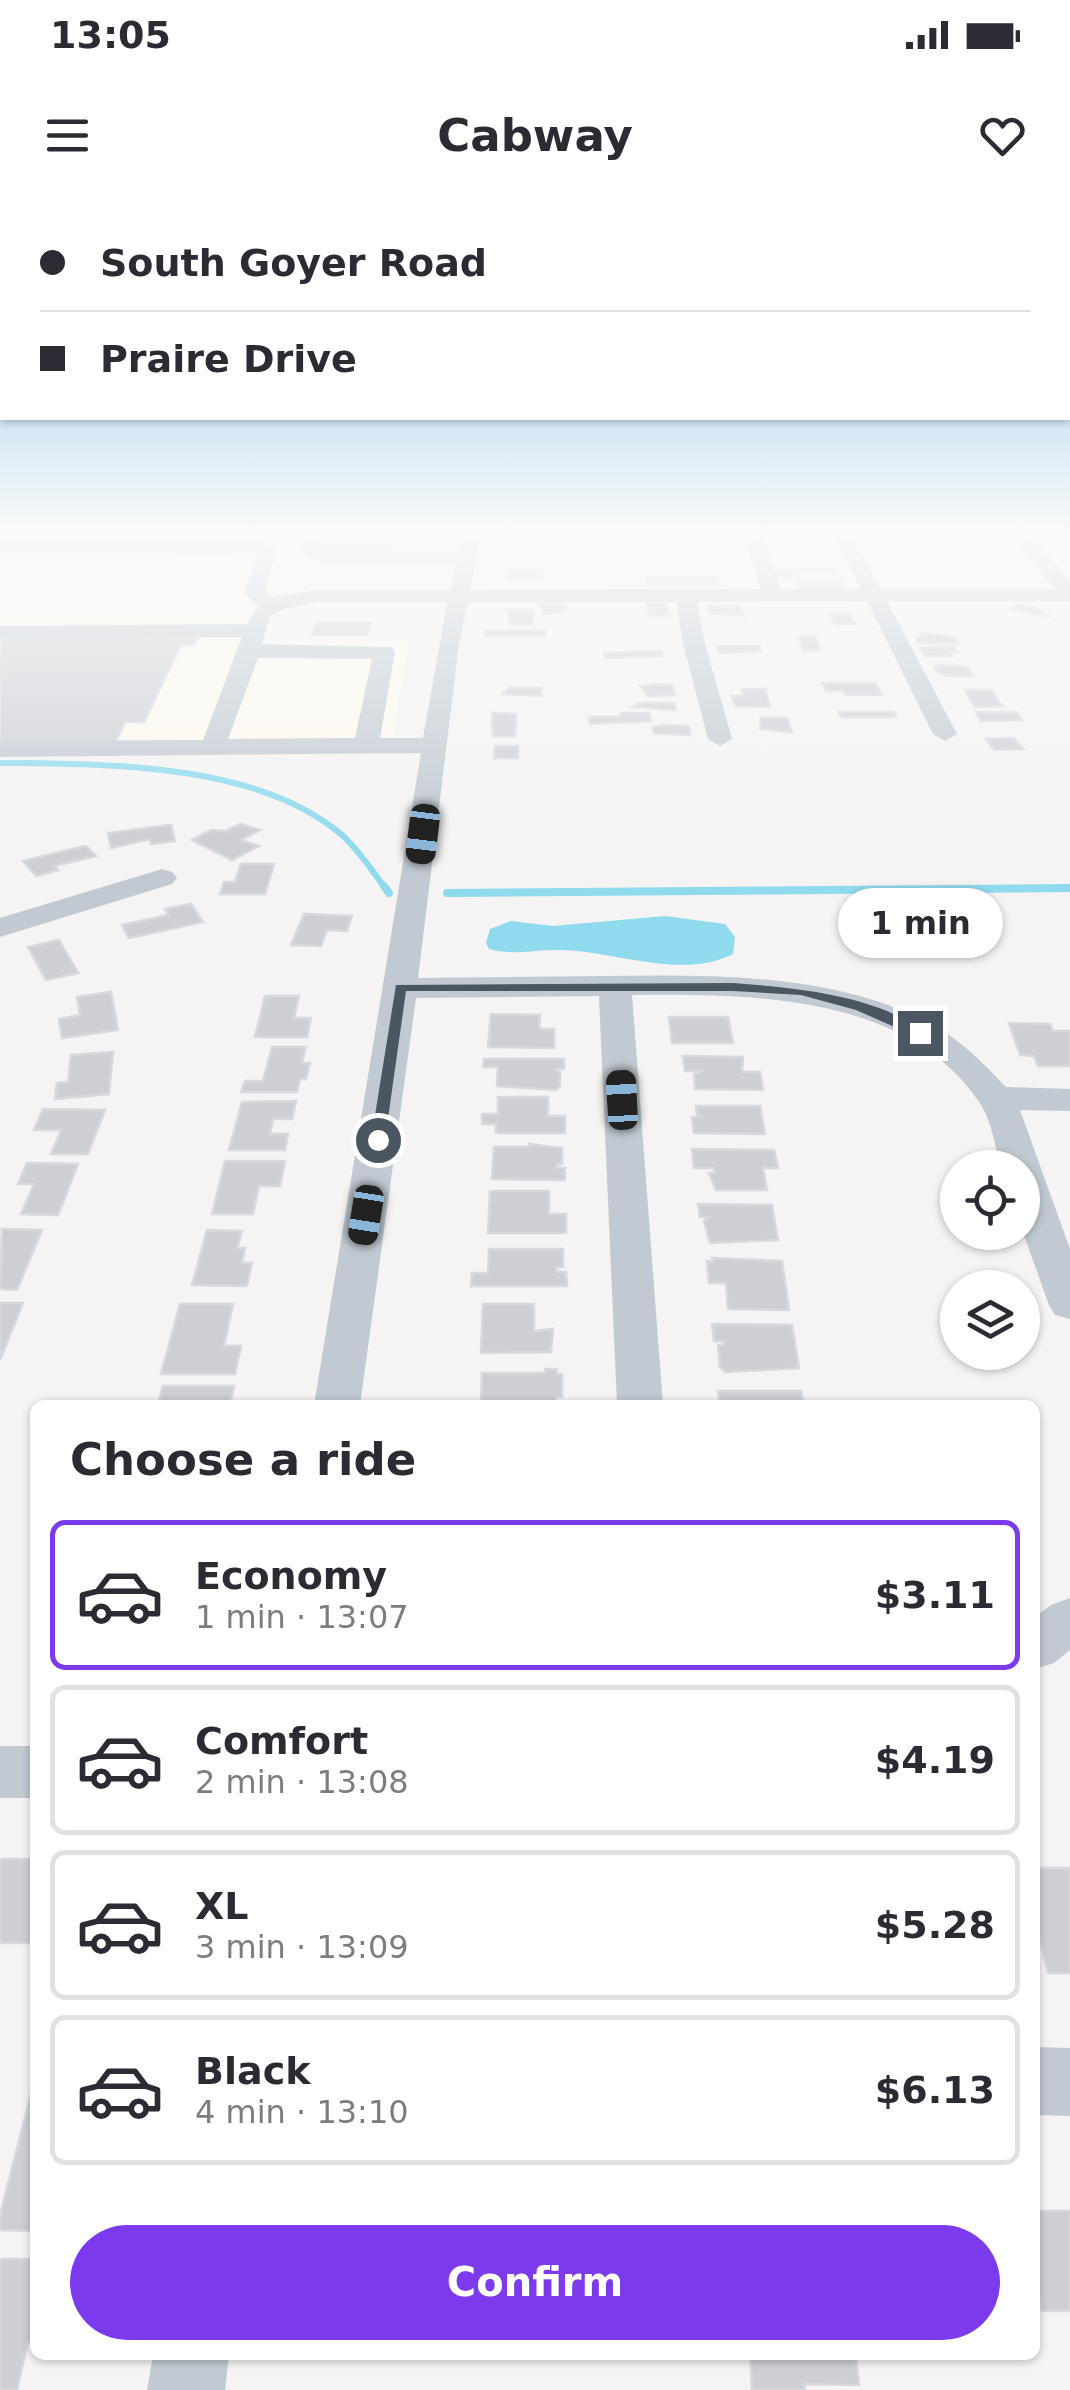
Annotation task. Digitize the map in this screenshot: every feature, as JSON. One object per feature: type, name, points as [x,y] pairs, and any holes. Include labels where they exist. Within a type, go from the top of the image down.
[{"type":"street","points":[[101,635],[252,640],[384,652],[366,746]]},
{"type":"street","points":[[213,747],[254,635]]},
{"type":"street","points":[[339,1400],[450,635]]},
{"type":"street","points":[[692,635],[720,739]]},
{"type":"street","points":[[894,635],[944,734]]},
{"type":"street","points":[[0,748],[434,745]]},
{"type":"street","points":[[0,928],[162,878]]},
{"type":"street","points":[[400,988],[615,986],[802,992],[861,1008],[920,1033],[962,1062],[996,1098],[1015,1150]]},
{"type":"street","points":[[615,986],[640,1400]]},
{"type":"street","points":[[996,1098],[1070,1100]]},
{"type":"street","points":[[1040,1220],[1070,1304]]},
{"type":"street","points":[[1040,1643],[1070,1620]]},
{"type":"street","points":[[0,1772],[30,1772]]},
{"type":"street","points":[[1040,2081],[1070,2082]]},
{"type":"street","points":[[186,2390],[190,2360]]},
{"type":"shaded area","points":[[0,635],[246,635],[243,641],[409,642],[390,754],[0,754]]},
{"type":"water","points":[[665,916],[725,924],[735,937],[733,954],[713,961],[670,964],[560,950],[498,951],[489,949],[486,943],[490,929],[511,921],[553,926]]},
{"type":"building","points":[[921,635],[955,637],[958,643],[918,643],[916,638]]},
{"type":"building","points":[[814,636],[821,650],[804,651],[798,637]]},
{"type":"building","points":[[0,638],[198,638],[194,645],[181,645],[144,722],[125,722],[116,741],[0,742]]},
{"type":"building","points":[[717,646],[759,646],[761,651],[719,653]]},
{"type":"building","points":[[953,646],[957,652],[950,652],[952,656],[924,656],[920,648]]},
{"type":"building","points":[[661,651],[663,656],[606,658],[604,653]]},
{"type":"building","points":[[938,665],[967,667],[973,676],[946,676],[938,672]]},
{"type":"building","points":[[822,683],[875,683],[882,695],[826,691]]},
{"type":"building","points":[[672,685],[675,695],[648,696],[640,686]]},
{"type":"building","points":[[509,688],[541,688],[541,696],[503,694]]},
{"type":"building","points":[[742,689],[765,689],[770,707],[735,706],[732,696],[744,696]]},
{"type":"building","points":[[965,690],[991,690],[1002,706],[975,707]]},
{"type":"building","points":[[640,703],[674,703],[675,710],[632,707]]},
{"type":"building","points":[[839,712],[894,712],[896,717],[841,717]]},
{"type":"building","points":[[976,712],[1016,712],[1022,720],[981,721]]},
{"type":"building","points":[[492,713],[516,714],[515,736],[493,736]]},
{"type":"building","points":[[620,713],[649,713],[651,721],[590,724],[589,717],[621,717]]},
{"type":"building","points":[[761,718],[787,718],[792,732],[760,729]]},
{"type":"building","points":[[689,726],[690,735],[654,733],[653,727]]},
{"type":"building","points":[[1014,738],[1023,749],[994,750],[986,739]]},
{"type":"building","points":[[495,746],[518,746],[518,758],[494,758]]},
{"type":"building","points":[[240,824],[260,830],[241,840],[259,846],[232,860],[192,840],[211,830],[226,831]]},
{"type":"building","points":[[171,825],[175,841],[151,844],[150,839],[111,848],[108,833]]},
{"type":"building","points":[[86,846],[96,856],[54,866],[58,870],[36,876],[23,861]]},
{"type":"building","points":[[241,864],[274,864],[265,894],[220,894],[224,882],[235,882]]},
{"type":"building","points":[[191,904],[203,922],[129,938],[122,925],[169,915],[165,909]]},
{"type":"building","points":[[304,914],[352,916],[347,931],[327,930],[321,946],[291,945]]},
{"type":"building","points":[[59,940],[78,973],[46,980],[28,947]]},
{"type":"building","points":[[111,992],[118,1030],[62,1038],[59,1019],[80,1015],[77,997]]},
{"type":"building","points":[[265,996],[299,996],[294,1018],[311,1018],[307,1037],[255,1037]]},
{"type":"building","points":[[491,1014],[540,1015],[539,1029],[554,1029],[554,1048],[488,1047]]},
{"type":"building","points":[[669,1017],[728,1017],[733,1043],[672,1043]]},
{"type":"building","points":[[1009,1023],[1050,1024],[1053,1031],[1070,1031],[1070,1066],[1038,1066],[1034,1056],[1020,1055]]},
{"type":"building","points":[[272,1047],[306,1047],[302,1063],[310,1063],[306,1079],[300,1079],[297,1092],[241,1092],[245,1081],[263,1081]]},
{"type":"building","points":[[113,1052],[109,1094],[55,1099],[57,1083],[68,1082],[71,1055]]},
{"type":"building","points":[[683,1056],[743,1057],[742,1072],[760,1072],[763,1090],[695,1089],[694,1074],[703,1071],[685,1071]]},
{"type":"building","points":[[484,1059],[564,1059],[564,1069],[554,1069],[560,1072],[560,1086],[556,1090],[497,1086],[498,1067],[483,1067]]},
{"type":"building","points":[[498,1097],[548,1097],[548,1116],[565,1116],[565,1133],[496,1133],[496,1124],[482,1124],[482,1114],[498,1114]]},
{"type":"building","points":[[296,1101],[292,1119],[273,1119],[270,1134],[288,1134],[285,1150],[229,1150],[242,1102]]},
{"type":"building","points":[[696,1106],[760,1106],[765,1134],[694,1133],[692,1117],[703,1117],[697,1115]]},
{"type":"building","points":[[43,1109],[105,1110],[88,1154],[51,1154],[61,1130],[34,1130]]},
{"type":"building","points":[[529,1144],[562,1148],[562,1164],[557,1164],[557,1168],[565,1168],[565,1180],[492,1179],[494,1147]]},
{"type":"building","points":[[692,1149],[774,1150],[778,1168],[763,1168],[767,1190],[716,1190],[709,1173],[715,1173],[714,1168],[694,1168]]},
{"type":"building","points":[[225,1161],[285,1161],[280,1186],[259,1186],[253,1214],[212,1214]]},
{"type":"building","points":[[27,1163],[78,1164],[58,1215],[21,1214],[34,1184],[18,1184]]},
{"type":"building","points":[[490,1191],[549,1191],[549,1214],[566,1214],[566,1233],[488,1233]]},
{"type":"building","points":[[698,1204],[772,1205],[778,1240],[710,1243],[704,1221],[709,1217],[700,1217]]},
{"type":"building","points":[[2,1229],[42,1230],[17,1290],[0,1289]]},
{"type":"building","points":[[207,1230],[242,1231],[237,1248],[245,1248],[242,1263],[252,1263],[247,1286],[192,1285]]},
{"type":"building","points":[[489,1249],[563,1249],[563,1267],[556,1267],[557,1272],[566,1272],[567,1286],[471,1286],[472,1273],[488,1273]]},
{"type":"building","points":[[712,1258],[782,1261],[789,1310],[728,1309],[726,1283],[709,1283],[707,1261],[713,1262]]},
{"type":"building","points":[[0,1303],[23,1303],[0,1360]]},
{"type":"building","points":[[180,1304],[233,1304],[224,1346],[241,1346],[235,1374],[161,1374]]},
{"type":"building","points":[[483,1304],[534,1304],[534,1331],[553,1329],[551,1352],[481,1353]]},
{"type":"building","points":[[712,1324],[792,1325],[799,1368],[725,1372],[720,1367],[718,1345],[724,1345],[723,1341],[714,1341]]},
{"type":"building","points":[[545,1369],[557,1369],[557,1374],[562,1374],[562,1397],[481,1400],[482,1373],[545,1373]]},
{"type":"building","points":[[163,1386],[234,1386],[231,1400],[159,1400]]},
{"type":"building","points":[[718,1391],[801,1391],[803,1400],[719,1400]]},
{"type":"building","points":[[0,1859],[30,1859],[30,1943],[0,1943]]},
{"type":"building","points":[[1040,1868],[1070,1868],[1070,1973],[1048,1973],[1040,1940]]},
{"type":"building","points":[[30,2098],[30,2231],[0,2230],[0,2215]]},
{"type":"building","points":[[1040,2211],[1070,2211],[1070,2311],[1042,2311]]},
{"type":"building","points":[[0,2259],[30,2259],[30,2342],[17,2390],[0,2390]]},
{"type":"building","points":[[750,2360],[856,2360],[859,2385],[804,2384],[805,2390],[752,2390]]},
{"type":"waterway","points":[[0,763],[86,764],[179,772],[268,793],[307,811],[342,835],[386,889]]},
{"type":"waterway","points":[[384,886],[389,893]]},
{"type":"waterway","points":[[447,893],[1070,888],[972,889]]},
{"type":"route","points":[[378,1140],[400,988],[733,987],[802,992],[861,1008],[920,1033]]}]
